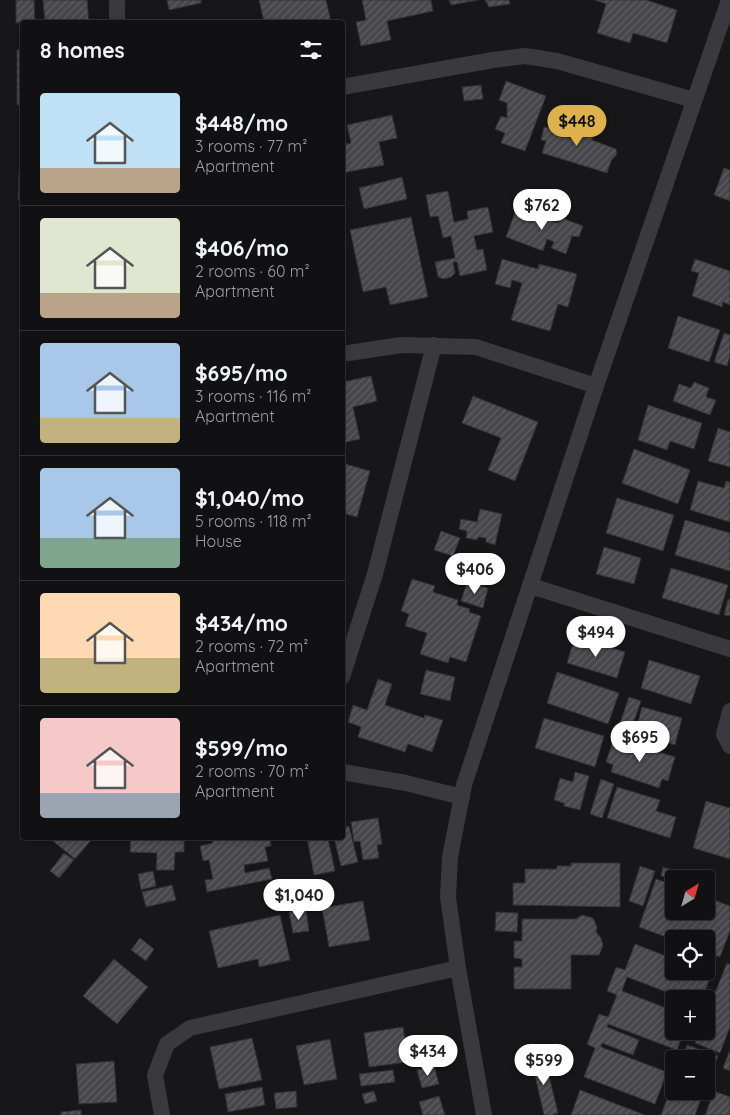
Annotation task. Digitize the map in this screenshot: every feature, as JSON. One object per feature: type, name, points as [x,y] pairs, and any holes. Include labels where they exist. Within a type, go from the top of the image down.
[{"type":"street","points":[[117,0],[117,20]]},
{"type":"street","points":[[484,1115],[458,968],[448,897],[450,857],[464,785],[596,386],[729,0]]},
{"type":"street","points":[[345,86],[525,56],[557,61],[694,100]]},
{"type":"street","points":[[345,354],[401,345],[476,347],[596,386]]},
{"type":"street","points":[[345,668],[375,574],[434,345]]},
{"type":"street","points":[[531,586],[730,649]]},
{"type":"street","points":[[730,711],[724,734],[730,746]]},
{"type":"street","points":[[345,773],[406,783],[462,797]]},
{"type":"street","points":[[162,1115],[155,1075],[167,1044],[190,1028],[458,968]]},
{"type":"building","points":[[16,0],[34,0],[35,20],[20,20],[20,23],[16,23]]},
{"type":"building","points":[[43,0],[87,0],[89,20],[45,20]]},
{"type":"building","points":[[167,0],[201,0],[201,3],[169,10]]},
{"type":"building","points":[[259,0],[326,0],[331,20],[264,20]]},
{"type":"building","points":[[362,0],[431,0],[433,11],[387,21],[391,40],[361,46],[356,22],[366,20]]},
{"type":"building","points":[[449,0],[478,0],[451,5]]},
{"type":"building","points":[[485,0],[509,0],[510,4],[489,7]]},
{"type":"building","points":[[595,0],[646,0],[677,10],[667,43],[633,33],[630,43],[597,33],[606,4]]},
{"type":"building","points":[[17,50],[20,50],[20,105],[17,105]]},
{"type":"building","points":[[506,81],[546,96],[525,151],[501,143],[505,133],[495,129],[501,116],[507,118],[507,103],[499,100]]},
{"type":"building","points":[[481,85],[483,99],[464,101],[462,87]]},
{"type":"building","points":[[392,115],[397,138],[379,142],[384,165],[345,172],[345,144],[351,143],[347,125]]},
{"type":"building","points":[[553,119],[572,125],[567,137],[575,139],[579,126],[595,131],[592,140],[616,149],[617,154],[611,161],[607,173],[542,153],[546,141],[541,140],[544,127],[550,128]]},
{"type":"building","points":[[724,168],[730,170],[730,201],[714,195]]},
{"type":"building","points":[[19,173],[20,173],[20,200],[18,200]]},
{"type":"building","points":[[402,177],[407,199],[364,209],[359,188]]},
{"type":"building","points":[[448,191],[454,222],[468,219],[467,211],[488,207],[493,232],[474,236],[477,250],[483,249],[487,270],[460,276],[457,262],[453,262],[455,273],[451,277],[444,279],[438,277],[435,262],[455,258],[451,236],[443,238],[438,216],[430,217],[426,195]]},
{"type":"building","points":[[517,207],[558,223],[559,217],[583,226],[579,237],[572,236],[566,254],[551,248],[554,242],[547,239],[543,251],[506,237]]},
{"type":"building","points":[[411,217],[428,297],[390,305],[386,287],[363,292],[350,230]]},
{"type":"building","points":[[502,259],[538,269],[539,264],[577,274],[568,307],[558,304],[550,331],[511,320],[522,283],[512,280],[510,288],[495,284]]},
{"type":"building","points":[[695,259],[730,271],[730,305],[723,302],[722,307],[692,296],[699,273],[691,271]]},
{"type":"building","points":[[678,316],[720,330],[709,362],[668,348]]},
{"type":"building","points":[[724,333],[730,335],[730,356],[727,366],[714,362]]},
{"type":"building","points":[[371,376],[377,401],[353,407],[360,439],[345,442],[345,381]]},
{"type":"building","points":[[694,382],[709,388],[706,397],[716,400],[710,415],[673,401],[679,384],[691,388]]},
{"type":"building","points":[[473,396],[538,422],[515,481],[488,470],[501,438],[462,423]]},
{"type":"building","points":[[648,405],[702,423],[694,449],[670,441],[667,450],[638,440]]},
{"type":"building","points":[[718,428],[730,432],[730,467],[708,461]]},
{"type":"building","points":[[634,449],[690,470],[678,504],[622,483]]},
{"type":"building","points":[[345,464],[370,471],[357,517],[345,514]]},
{"type":"building","points":[[698,481],[724,488],[726,481],[730,482],[730,522],[690,510]]},
{"type":"building","points":[[617,498],[674,515],[663,551],[606,533]]},
{"type":"building","points":[[480,509],[502,514],[495,545],[486,542],[486,538],[478,537],[477,540],[466,538],[467,531],[459,529],[461,519],[477,522]]},
{"type":"building","points":[[685,520],[730,533],[730,571],[675,555]]},
{"type":"building","points":[[441,531],[460,538],[453,556],[434,550]]},
{"type":"building","points":[[604,547],[641,558],[634,584],[596,574]]},
{"type":"building","points":[[671,568],[728,585],[719,615],[662,598]]},
{"type":"building","points":[[412,579],[435,586],[433,592],[458,600],[457,605],[470,609],[469,612],[481,616],[466,662],[450,657],[448,663],[420,654],[427,633],[405,626],[409,614],[401,611]]},
{"type":"building","points":[[467,582],[488,588],[483,608],[461,601]]},
{"type":"building","points":[[728,599],[730,600],[730,616],[724,615]]},
{"type":"building","points":[[575,637],[625,652],[617,678],[567,663]]},
{"type":"building","points":[[649,660],[700,676],[691,704],[641,688]]},
{"type":"building","points":[[426,670],[455,677],[450,701],[420,694]]},
{"type":"building","points":[[557,672],[619,693],[608,724],[547,703]]},
{"type":"building","points":[[378,679],[392,684],[385,705],[424,718],[425,715],[443,720],[432,752],[408,744],[405,752],[358,737],[361,727],[348,722],[353,705],[367,710]]},
{"type":"building","points":[[629,697],[641,701],[631,730],[619,726]]},
{"type":"building","points":[[642,707],[682,718],[675,745],[635,733]]},
{"type":"building","points":[[544,718],[604,736],[595,767],[535,748]]},
{"type":"building","points":[[614,738],[675,757],[668,781],[662,779],[659,788],[611,772],[613,765],[606,762]]},
{"type":"building","points":[[575,772],[589,776],[580,810],[564,806],[564,803],[554,800],[560,778],[573,782]]},
{"type":"building","points":[[601,779],[614,784],[602,818],[590,814]]},
{"type":"building","points":[[617,787],[660,800],[656,811],[676,817],[670,838],[607,818]]},
{"type":"building","points":[[706,801],[730,808],[730,859],[693,848]]},
{"type":"building","points":[[378,818],[382,844],[377,845],[379,858],[363,860],[360,841],[354,842],[351,822]]},
{"type":"building","points":[[349,826],[358,862],[341,866],[334,840],[345,840],[345,827]]},
{"type":"building","points":[[51,840],[91,840],[75,859]]},
{"type":"building","points":[[131,840],[184,840],[184,852],[175,852],[174,870],[156,870],[157,853],[130,852]]},
{"type":"building","points":[[212,840],[270,840],[271,846],[265,847],[268,861],[244,865],[245,873],[269,868],[272,879],[207,892],[205,880],[213,879],[209,860],[203,861],[200,846],[213,843]]},
{"type":"building","points":[[307,840],[328,840],[335,871],[314,875]]},
{"type":"building","points":[[64,853],[74,860],[59,878],[50,871]]},
{"type":"building","points":[[571,863],[620,863],[620,907],[513,905],[513,883],[525,883],[525,869],[557,869],[557,866],[571,866]]},
{"type":"building","points":[[640,866],[655,871],[643,906],[629,901]]},
{"type":"building","points":[[663,867],[672,870],[665,870],[665,877],[661,876]]},
{"type":"building","points":[[153,871],[156,886],[141,890],[138,874]]},
{"type":"building","points":[[656,879],[665,882],[665,920],[715,920],[715,900],[730,906],[730,931],[720,957],[715,955],[715,930],[665,930],[665,937],[639,927]]},
{"type":"building","points":[[172,885],[176,900],[146,907],[142,892]]},
{"type":"building","points":[[363,901],[370,940],[329,947],[322,908]]},
{"type":"building","points":[[306,910],[309,931],[293,933],[289,912]]},
{"type":"building","points":[[496,912],[518,913],[517,932],[495,931]]},
{"type":"building","points":[[280,915],[290,960],[259,967],[258,959],[218,968],[209,931]]},
{"type":"building","points":[[582,915],[593,918],[597,927],[596,932],[601,938],[603,946],[599,955],[571,955],[571,989],[514,989],[514,967],[522,967],[522,959],[514,958],[514,941],[522,941],[522,919],[576,919]]},
{"type":"building","points":[[140,938],[154,949],[146,961],[131,950]]},
{"type":"building","points":[[635,944],[665,956],[665,980],[709,980],[705,990],[665,991],[627,977],[622,991],[665,1008],[665,1040],[681,1040],[677,1050],[608,1024],[607,1027],[639,1040],[633,1055],[602,1043],[601,1047],[665,1071],[665,1077],[655,1104],[584,1077],[595,1048],[587,1044],[599,1014],[608,1017],[617,995],[607,991],[616,967],[625,970]]},
{"type":"building","points":[[114,959],[148,987],[117,1024],[83,996]]},
{"type":"building","points":[[727,963],[730,965],[730,1027],[720,1053],[695,1043],[696,1040],[715,1040],[715,993]]},
{"type":"building","points":[[403,1027],[408,1062],[369,1067],[364,1033]]},
{"type":"building","points":[[252,1038],[262,1080],[219,1089],[210,1047]]},
{"type":"building","points":[[330,1039],[337,1079],[304,1085],[296,1046]]},
{"type":"building","points":[[687,1045],[701,1050],[685,1050]]},
{"type":"building","points":[[730,1050],[730,1071],[723,1068]]},
{"type":"building","points":[[544,1055],[558,1113],[552,1115],[544,1115],[531,1058]]},
{"type":"building","points":[[114,1061],[117,1102],[79,1104],[76,1064]]},
{"type":"building","points":[[434,1066],[439,1084],[422,1088],[417,1070]]},
{"type":"building","points":[[393,1070],[395,1082],[361,1086],[359,1074]]},
{"type":"building","points":[[262,1087],[265,1105],[228,1112],[225,1094]]},
{"type":"building","points":[[580,1090],[645,1115],[571,1115]]},
{"type":"building","points":[[296,1091],[297,1107],[276,1109],[274,1093]]},
{"type":"building","points":[[374,1091],[377,1101],[365,1104],[362,1094]]},
{"type":"building","points":[[715,1091],[730,1097],[730,1115],[705,1115],[711,1100],[715,1100]]},
{"type":"building","points":[[439,1096],[445,1115],[423,1115],[419,1102]]},
{"type":"building","points":[[667,1100],[701,1100],[695,1115],[661,1115]]},
{"type":"building","points":[[81,1110],[81,1115],[61,1115],[61,1112]]}]
